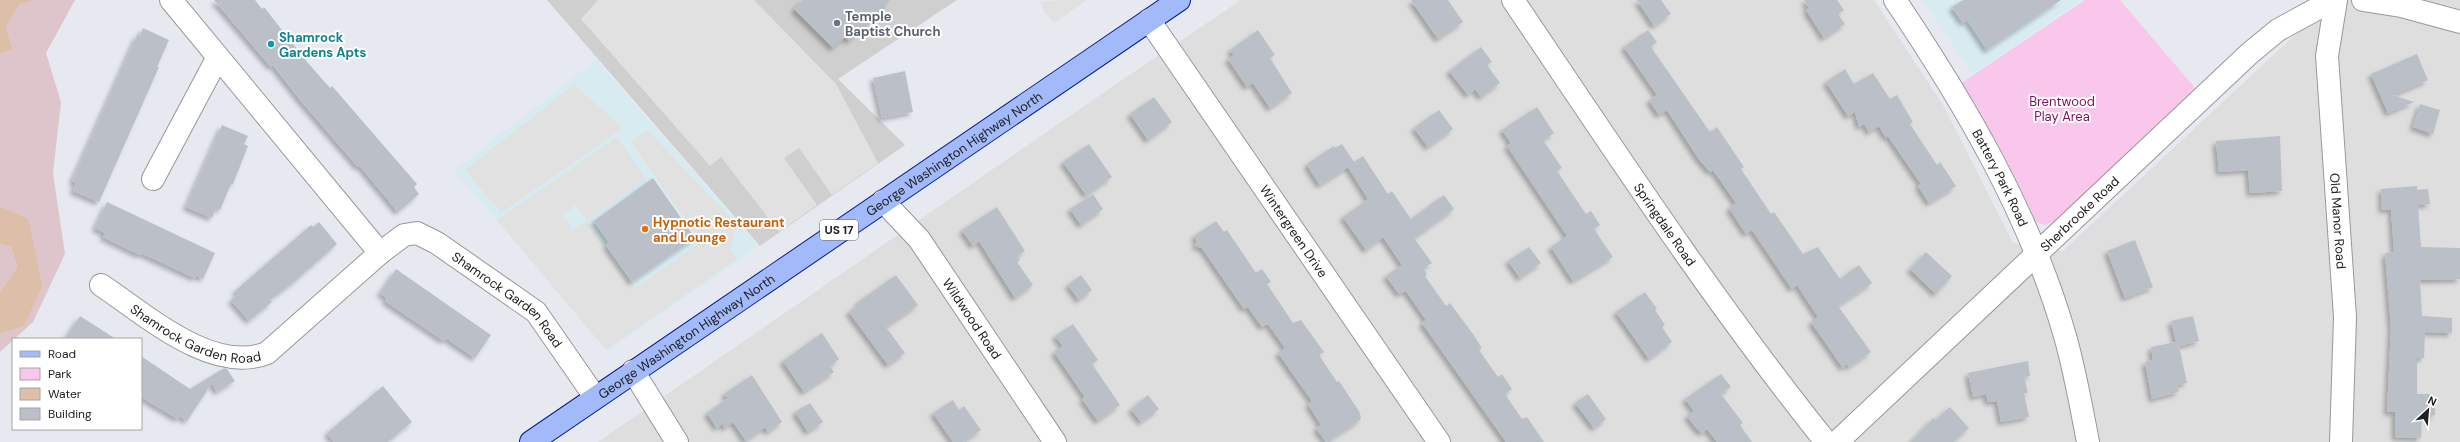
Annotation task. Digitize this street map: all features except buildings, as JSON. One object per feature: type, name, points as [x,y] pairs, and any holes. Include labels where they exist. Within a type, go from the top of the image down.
[{"type":"main road","name":"George Washington Highway North","points":[[531,442],[1179,0]]},
{"type":"street","points":[[171,0],[380,253]]},
{"type":"street","name":"Springdale Road","points":[[1513,0],[1650,203],[1784,389],[1826,442]]},
{"type":"street","name":"Battery Park Road","points":[[1895,0],[1939,66],[1975,126],[2013,201],[2035,253],[2064,335],[2078,390],[2088,442]]},
{"type":"street","name":"Sherbrooke Road","points":[[1837,442],[2035,253],[2250,53],[2278,30],[2335,0]]},
{"type":"street","name":"Old Manor Road","points":[[2335,0],[2327,56],[2345,317],[2341,442]]},
{"type":"street","points":[[2363,0],[2401,6],[2460,22]]},
{"type":"street","name":"Wintergreen Drive","points":[[1149,20],[1439,442]]},
{"type":"street","points":[[153,179],[218,57]]},
{"type":"street","name":"Wildwood Road","points":[[883,201],[919,239],[1056,442]]},
{"type":"street","name":"Shamrock Garden Road","points":[[101,285],[180,338],[209,353],[232,359],[253,359],[266,353],[380,253],[404,235],[417,233],[437,243],[536,312],[595,397]]},
{"type":"street","points":[[633,371],[677,442]]},
{"type":"shaded area","points":[[35,0],[75,0],[46,53],[61,102],[53,173],[65,254],[33,322],[15,338],[12,338],[12,341],[0,352],[0,334],[24,326],[28,218],[0,206],[0,54],[13,50],[6,27],[20,4]]},
{"type":"shaded area","points":[[547,0],[957,0],[838,79],[905,145],[760,246]]},
{"type":"shaded area","points":[[598,0],[754,0],[836,84],[878,163],[832,195],[799,148],[784,158],[817,205],[779,232],[721,157],[710,166],[581,19]]},
{"type":"shaded area","points":[[1087,0],[1054,23],[1044,11],[1040,2]]},
{"type":"shaded area","points":[[1241,0],[1874,0],[1943,105],[2013,243],[2063,251],[2298,32],[2307,0],[2460,0],[2460,442],[598,442],[1119,82]]},
{"type":"shaded area","points":[[1923,0],[2081,0],[1973,74]]},
{"type":"shaded area","points":[[596,60],[759,246],[607,351],[454,170]]},
{"type":"shaded area","points":[[574,85],[623,128],[501,213],[465,170]]},
{"type":"shaded area","points":[[648,130],[732,220],[735,229],[730,250],[737,259],[606,350],[497,220],[617,137],[646,179],[587,221],[635,288],[701,242],[631,142]],"holes":[[[576,205],[587,221],[573,230],[562,215]]]},
{"type":"shaded area","points":[[0,244],[11,247],[17,267],[0,292]]},
{"type":"green space","name":"Brentwood Play Area","points":[[2085,0],[2120,0],[2195,88],[2055,221],[2045,225],[2036,222],[2032,217],[1960,84]]},
{"type":"water","points":[[0,0],[35,0],[20,4],[6,27],[13,50],[0,54]]},
{"type":"water","points":[[0,206],[28,218],[42,286],[24,326],[0,334],[0,292],[17,267],[11,247],[0,244]]},
{"type":"place","name":"Temple Baptist Church","points":[[837,23]]},
{"type":"place","name":"Shamrock Gardens Apts","points":[[271,44]]},
{"type":"place","name":"Hypnotic Restaurant and Lounge","points":[[645,229]]}]
